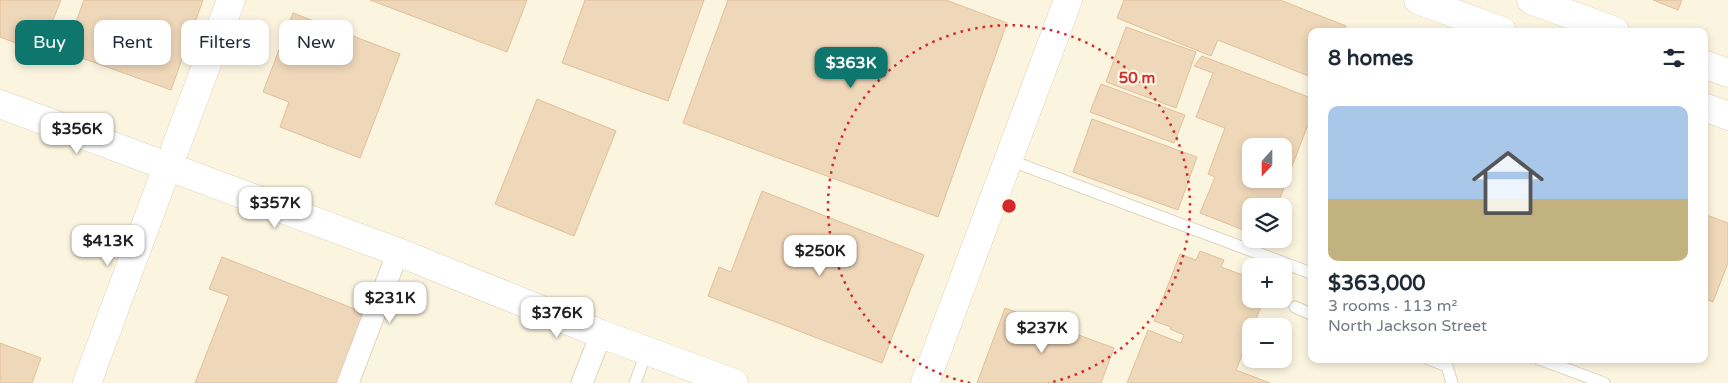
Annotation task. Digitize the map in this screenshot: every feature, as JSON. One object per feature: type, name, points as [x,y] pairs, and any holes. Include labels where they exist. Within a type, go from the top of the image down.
[{"type":"main road","points":[[87,383],[231,0]]},
{"type":"main road","points":[[925,383],[1068,0]]},
{"type":"main road","points":[[1418,0],[1494,28]]},
{"type":"main road","points":[[1531,0],[1607,28]]},
{"type":"main road","points":[[1708,66],[1728,73]]},
{"type":"main road","points":[[0,104],[171,157],[601,334],[734,383]]},
{"type":"main road","points":[[1708,108],[1728,116]]},
{"type":"street","points":[[348,383],[398,252]]},
{"type":"street","points":[[582,383],[601,334]]},
{"type":"lane","points":[[1008,160],[1308,272]]},
{"type":"lane","points":[[1295,307],[1308,313]]},
{"type":"lane","points":[[635,383],[647,351]]},
{"type":"lane","points":[[1439,363],[1447,366],[1452,383]]},
{"type":"lane","points":[[1550,363],[1604,383]]},
{"type":"building","points":[[0,0],[61,0],[53,20],[15,20],[15,43],[0,37]]},
{"type":"building","points":[[84,0],[203,0],[196,20],[181,20],[181,62],[171,90],[101,65],[171,65],[171,20],[94,20],[94,62],[84,59],[84,20],[77,20]]},
{"type":"building","points":[[370,0],[527,0],[507,52]]},
{"type":"building","points":[[585,0],[704,0],[668,101],[562,63]]},
{"type":"building","points":[[728,0],[946,0],[1007,23],[938,217],[683,123]]},
{"type":"building","points":[[1124,0],[1280,0],[1346,26],[1345,28],[1308,28],[1308,76],[1218,40],[1211,56],[1117,18]]},
{"type":"building","points":[[1653,0],[1682,0],[1678,10]]},
{"type":"building","points":[[293,13],[311,20],[290,20]]},
{"type":"building","points":[[1126,27],[1196,52],[1176,108],[1106,82]]},
{"type":"building","points":[[353,36],[400,54],[360,158],[280,127],[289,102],[263,92],[279,50],[279,65],[353,65]]},
{"type":"building","points":[[1202,56],[1308,97],[1308,128],[1292,166],[1292,138],[1242,138],[1242,188],[1284,188],[1280,198],[1242,198],[1242,229],[1200,213],[1215,177],[1208,174],[1225,128],[1196,117],[1213,73],[1194,66]]},
{"type":"building","points":[[1101,84],[1185,115],[1174,143],[1090,112]]},
{"type":"building","points":[[537,99],[616,131],[574,236],[495,204]]},
{"type":"building","points":[[1092,119],[1197,157],[1178,210],[1073,172]]},
{"type":"building","points":[[762,191],[924,255],[882,363],[708,296],[719,267],[731,272]]},
{"type":"building","points":[[1708,216],[1728,223],[1728,263],[1713,302],[1708,300]]},
{"type":"building","points":[[1200,251],[1224,260],[1221,267],[1242,275],[1242,308],[1260,308],[1256,318],[1242,318],[1242,355],[1236,370],[1270,383],[1127,383],[1148,330],[1181,343],[1184,335],[1170,329],[1171,327],[1154,321],[1180,254],[1196,260]]},
{"type":"building","points":[[222,257],[365,313],[337,383],[195,383],[229,296],[209,289]]},
{"type":"building","points":[[1005,308],[1114,348],[1101,383],[977,383]]},
{"type":"building","points":[[0,343],[41,358],[32,383],[0,383]]}]
